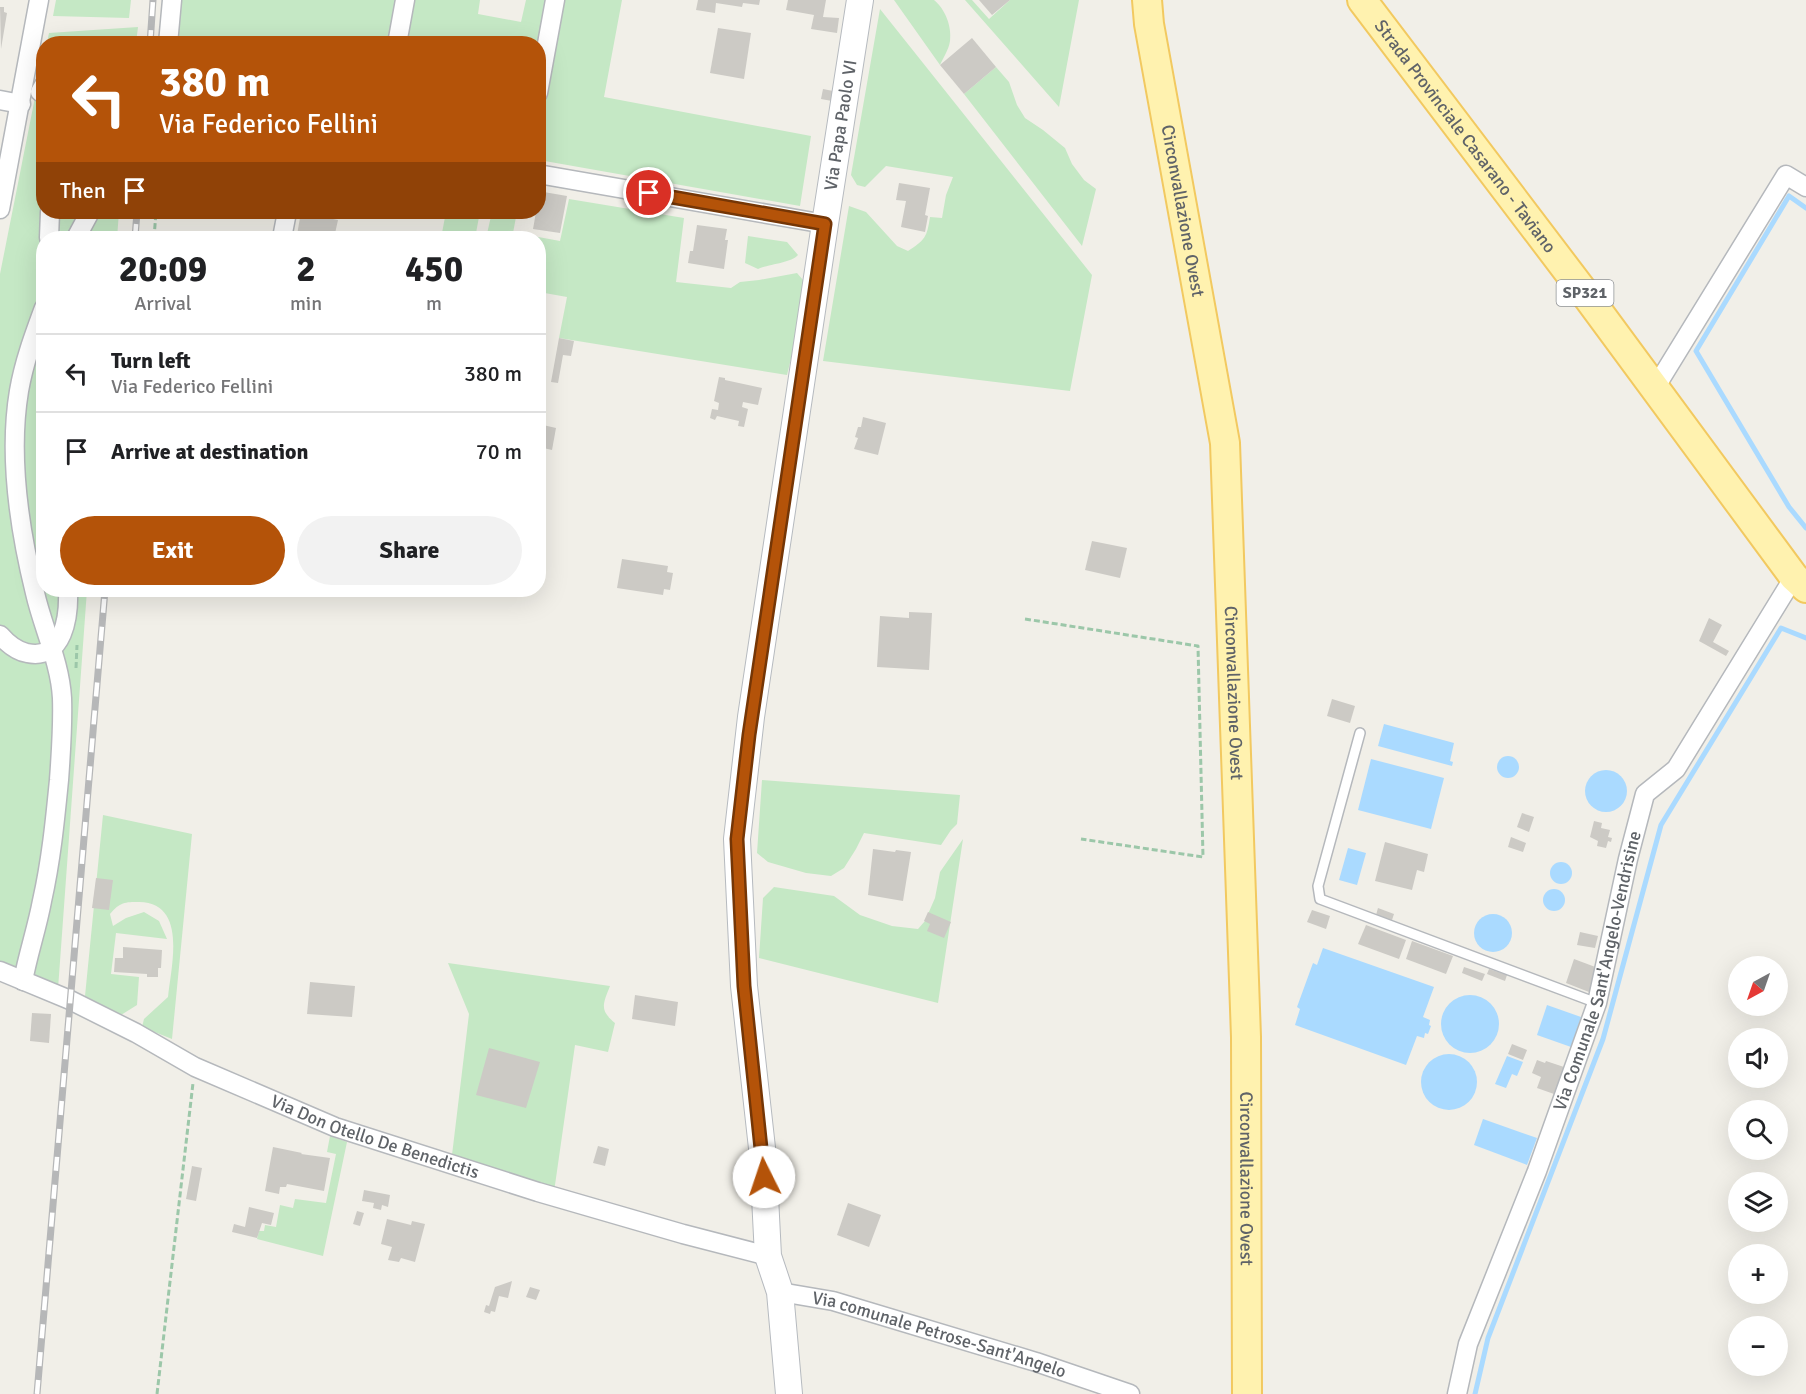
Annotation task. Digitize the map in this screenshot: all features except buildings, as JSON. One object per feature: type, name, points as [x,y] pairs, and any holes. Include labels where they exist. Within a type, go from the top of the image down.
[{"type":"main road","name":"Circonvallazione Ovest","points":[[1147,0],[1149,24],[1225,443],[1246,1037],[1247,1394]]},
{"type":"main road","name":"Strada Provinciale Casarano - Taviano","points":[[1362,0],[1800,583]]},
{"type":"street","points":[[38,36],[39,0]]},
{"type":"street","points":[[169,36],[172,0]]},
{"type":"street","points":[[398,36],[405,0]]},
{"type":"street","points":[[546,49],[555,0]]},
{"type":"street","name":"Via Papa Paolo VI","points":[[789,1394],[780,1292],[768,1256],[763,1157],[744,986],[737,839],[750,726],[860,0]]},
{"type":"street","points":[[0,209],[21,104],[36,54]]},
{"type":"street","points":[[0,100],[21,104]]},
{"type":"street","points":[[546,175],[825,224]]},
{"type":"street","points":[[1655,388],[1786,175],[1806,187]]},
{"type":"street","points":[[23,981],[53,843],[62,729],[62,695],[34,592],[14,468],[19,392],[36,330]]},
{"type":"street","name":"Via Comunale Sant'Angelo-Vendrisine","points":[[1457,1394],[1468,1344],[1537,1171],[1597,1003],[1625,870],[1645,794],[1676,769],[1800,583]]},
{"type":"street","points":[[0,635],[22,652],[43,654],[51,650],[62,634],[68,611],[68,597]]},
{"type":"street","name":"Via Don Otello De Benedictis","points":[[0,971],[70,1000],[136,1033],[195,1067],[335,1127],[538,1192],[768,1256]]},
{"type":"street","name":"Via comunale Petrose-Sant'Angelo","points":[[780,1292],[833,1301],[1036,1362],[1130,1394]]},
{"type":"lane","points":[[1360,733],[1318,886],[1320,899],[1597,1003]]},
{"type":"path","points":[[1025,619],[1198,646],[1203,857],[1081,839]]},
{"type":"path","points":[[157,1394],[195,1067]]},
{"type":"green space","points":[[56,0],[131,0],[129,18],[53,16]]},
{"type":"green space","points":[[180,0],[396,0],[390,36],[177,36]]},
{"type":"green space","points":[[414,0],[480,0],[478,14],[521,22],[526,0],[545,0],[539,36],[408,36]]},
{"type":"green space","points":[[561,0],[622,0],[604,97],[811,136],[800,206],[546,161],[546,87]]},
{"type":"green space","points":[[894,0],[934,0],[941,8],[949,24],[950,41],[940,65]]},
{"type":"green space","points":[[965,0],[972,0],[989,19],[1010,0],[1079,0],[1059,107]]},
{"type":"green space","points":[[880,9],[1092,275],[1070,391],[823,361],[849,206],[866,212],[897,246],[908,251],[924,237],[930,217],[942,218],[946,195],[953,177],[886,166],[865,187],[857,185],[851,175]]},
{"type":"green space","points":[[138,27],[137,36],[48,36],[49,33]]},
{"type":"green space","points":[[996,67],[1009,82],[1017,105],[1025,118],[1065,148],[1072,164],[1084,180],[1096,189],[1082,246],[964,94]]},
{"type":"green space","points":[[36,92],[36,219],[118,219],[118,231],[36,231],[36,597],[86,597],[58,989],[33,973],[0,961],[0,274]]},
{"type":"green space","points":[[569,199],[684,218],[676,282],[731,288],[740,282],[797,273],[803,280],[796,338],[787,375],[559,338],[567,297],[546,293],[546,238],[560,241]]},
{"type":"green space","points":[[445,219],[479,219],[476,231],[442,231]]},
{"type":"green space","points":[[490,219],[516,219],[513,231],[488,231]]},
{"type":"green space","points":[[748,236],[787,242],[798,255],[790,260],[758,269],[745,263]]},
{"type":"green space","points":[[762,780],[960,795],[957,824],[941,845],[864,833],[844,868],[831,876],[806,873],[768,862],[757,853]]},
{"type":"green space","points":[[103,815],[192,834],[172,1039],[142,1027],[144,1019],[168,997],[172,969],[173,938],[170,924],[165,913],[154,905],[139,902],[126,903],[117,907],[110,914],[113,926],[126,918],[144,912],[159,921],[167,939],[116,933],[111,974],[139,977],[137,1005],[121,1015],[85,996]]},
{"type":"green space","points":[[963,839],[938,1003],[759,958],[763,898],[774,887],[834,896],[860,915],[892,926],[918,929],[925,921],[935,898],[940,872]]},
{"type":"green space","points":[[448,963],[610,986],[604,1006],[606,1014],[615,1023],[608,1052],[575,1045],[554,1192],[474,1166],[470,1160],[452,1155],[469,1014]]},
{"type":"green space","points":[[330,1136],[347,1142],[323,1256],[257,1239],[259,1231],[264,1231],[265,1225],[276,1227],[280,1205],[293,1208],[295,1199],[326,1203],[336,1154],[327,1152]]},
{"type":"water","points":[[1384,724],[1454,743],[1450,761],[1453,762],[1452,766],[1378,746]]},
{"type":"water","points":[[1508,756],[1516,759],[1519,767],[1516,775],[1508,778],[1500,775],[1497,767],[1500,759]]},
{"type":"water","points":[[1371,759],[1444,778],[1431,829],[1358,810]]},
{"type":"water","points":[[1606,770],[1621,776],[1627,791],[1621,806],[1606,812],[1591,806],[1585,791],[1591,776]]},
{"type":"water","points":[[1348,848],[1366,853],[1357,885],[1339,880]]},
{"type":"water","points":[[1561,862],[1569,865],[1572,873],[1569,881],[1561,884],[1553,881],[1550,873],[1553,865]]},
{"type":"water","points":[[1554,889],[1562,892],[1565,900],[1562,908],[1554,911],[1546,908],[1543,900],[1546,892]]},
{"type":"water","points":[[1493,914],[1506,920],[1512,933],[1506,946],[1493,952],[1480,946],[1474,933],[1480,920]]},
{"type":"water","points":[[1323,948],[1434,987],[1423,1017],[1430,1020],[1429,1025],[1431,1026],[1424,1038],[1417,1036],[1406,1065],[1295,1025],[1300,1009],[1297,1007],[1313,963],[1317,965]]},
{"type":"water","points":[[1470,995],[1486,1000],[1494,1008],[1499,1024],[1494,1040],[1486,1048],[1470,1053],[1454,1048],[1446,1040],[1441,1024],[1446,1008],[1454,1000]]},
{"type":"water","points":[[1547,1005],[1581,1017],[1571,1047],[1537,1035]]},
{"type":"water","points":[[1443,1054],[1455,1054],[1465,1058],[1473,1066],[1477,1082],[1473,1098],[1465,1106],[1455,1110],[1443,1110],[1433,1106],[1425,1098],[1421,1088],[1421,1076],[1425,1066],[1433,1058]]},
{"type":"water","points":[[1507,1056],[1523,1062],[1517,1076],[1512,1074],[1506,1088],[1495,1084]]},
{"type":"water","points":[[1483,1119],[1537,1138],[1527,1165],[1474,1145]]},
{"type":"waterway","points":[[1806,208],[1789,196],[1696,351],[1789,507],[1806,528]]},
{"type":"waterway","points":[[1475,1394],[1488,1338],[1603,1039],[1661,825],[1781,628],[1806,638]]},
{"type":"railway","points":[[151,36],[153,0]]},
{"type":"railway","points":[[136,219],[136,231]]},
{"type":"railway","points":[[37,1394],[104,597]]},
{"type":"route","points":[[649,193],[825,224],[749,735],[737,839],[744,986],[764,1177]]}]
